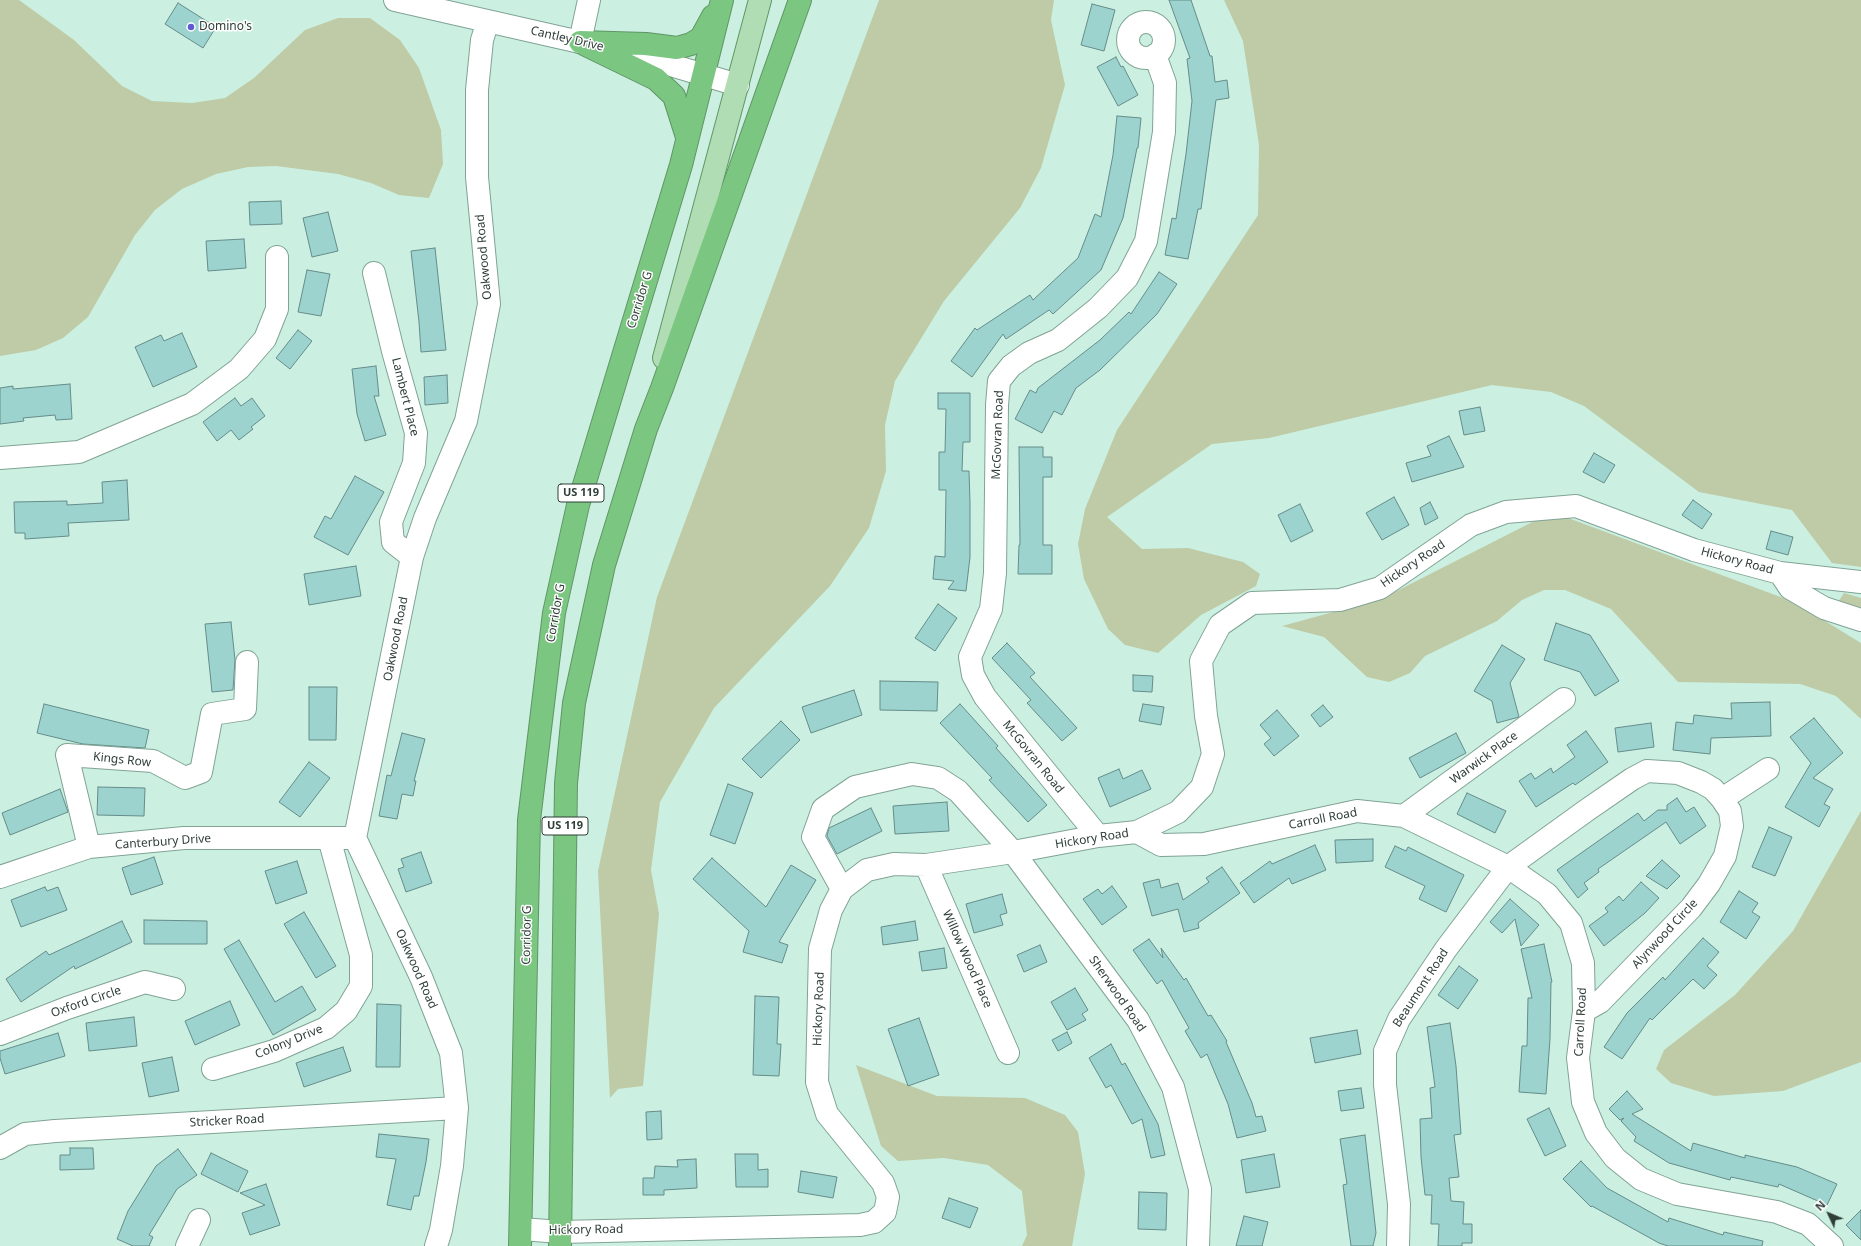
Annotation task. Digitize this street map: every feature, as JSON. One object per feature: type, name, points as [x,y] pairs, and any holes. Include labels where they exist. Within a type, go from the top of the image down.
[{"type":"highway","points":[[580,42],[646,44],[677,48],[690,44],[701,38],[710,23],[720,0]]},
{"type":"highway","name":"Corridor G","points":[[521,1238],[529,820],[554,613],[578,505],[688,139],[720,0]]},
{"type":"highway","name":"US 119","points":[[561,1239],[566,776],[574,703],[604,565],[646,429],[662,388],[800,0]]},
{"type":"highway","points":[[580,42],[656,79],[674,96],[688,139]]},
{"type":"highway","points":[[521,1238],[531,1236],[535,1246]]},
{"type":"main road","points":[[646,429],[760,0]]},
{"type":"street","name":"Cantley Drive","points":[[395,0],[637,55],[738,85]]},
{"type":"street","points":[[580,42],[589,0]]},
{"type":"street","name":"Oakwood Road","points":[[436,1246],[441,1230],[452,1166],[457,1108],[451,1053],[421,976],[355,838],[412,558],[425,518],[466,421],[489,304],[477,177],[477,90],[482,40],[488,21]]},
{"type":"street","name":"McGovran Road","points":[[1098,836],[985,697],[973,675],[970,657],[991,609],[995,573],[997,405],[999,381],[1017,361],[1029,353],[1058,340],[1098,308],[1127,278],[1146,241],[1164,132],[1165,83],[1155,55]]},
{"type":"street","points":[[0,458],[78,452],[192,404],[239,369],[265,339],[277,309],[276,257]]},
{"type":"street","name":"Lambert Place","points":[[374,273],[393,351],[416,433],[414,463],[391,522],[393,542],[412,558]]},
{"type":"street","name":"Hickory Road","points":[[521,1238],[561,1239],[860,1225],[874,1222],[885,1212],[888,1198],[883,1183],[827,1114],[817,1082],[820,949],[831,910],[842,889],[867,870],[894,864],[926,865],[1013,852],[1098,836],[1137,832],[1178,812],[1202,787],[1213,754],[1206,716],[1201,662],[1220,625],[1252,603],[1340,600],[1380,588],[1471,525],[1506,512],[1576,506],[1694,550],[1780,573],[1861,582]]},
{"type":"street","points":[[1780,573],[1790,588],[1824,608],[1861,620]]},
{"type":"street","name":"Kings Row","points":[[89,847],[67,755],[153,761],[185,778],[201,772],[212,714],[245,708],[247,662]]},
{"type":"street","name":"Warwick Place","points":[[1404,816],[1564,699]]},
{"type":"street","points":[[1722,799],[1768,769]]},
{"type":"street","name":"Alynwood Circle","points":[[1508,867],[1632,779],[1648,771],[1678,773],[1701,782],[1713,790],[1722,799],[1730,811],[1732,826],[1725,856],[1709,884],[1691,908],[1600,1002],[1584,1011]]},
{"type":"street","name":"Sherwood Road","points":[[842,889],[813,837],[823,809],[855,787],[912,774],[938,778],[958,791],[1013,852],[1138,1020],[1173,1087],[1200,1189],[1198,1246]]},
{"type":"street","name":"Carroll Road","points":[[1137,832],[1161,845],[1204,844],[1356,811],[1404,816],[1508,867],[1547,894],[1571,923],[1583,964],[1584,1011],[1578,1058],[1583,1102],[1596,1133],[1615,1158],[1641,1179],[1677,1194],[1777,1212],[1808,1224],[1832,1246]]},
{"type":"street","name":"Canterbury Drive","points":[[0,877],[89,847],[184,838],[355,838]]},
{"type":"street","name":"Colony Drive","points":[[213,1069],[274,1051],[326,1028],[346,1011],[361,986],[361,955],[329,838]]},
{"type":"street","name":"Willow Wood Place","points":[[926,865],[1008,1053]]},
{"type":"street","name":"Beaumont Road","points":[[1398,1246],[1399,1204],[1385,1085],[1385,1051],[1399,1019],[1446,949],[1508,867]]},
{"type":"street","name":"Oxford Circle","points":[[0,1034],[145,982],[174,989]]},
{"type":"street","name":"Stricker Road","points":[[0,1148],[25,1134],[55,1131],[457,1108]]},
{"type":"street","points":[[187,1246],[199,1220]]},
{"type":"green space","points":[[0,0],[19,0],[74,40],[122,86],[152,101],[192,103],[225,98],[254,78],[305,30],[338,18],[370,18],[400,40],[419,68],[441,130],[443,164],[429,198],[399,195],[371,183],[338,174],[276,166],[248,167],[216,174],[182,189],[155,210],[135,235],[88,317],[63,338],[36,350],[0,356]]},
{"type":"green space","points":[[879,0],[1054,0],[1051,20],[1065,85],[1041,168],[1020,208],[944,301],[895,381],[885,425],[886,471],[869,528],[830,586],[714,708],[660,802],[651,870],[659,914],[643,1086],[618,1089],[610,1098],[598,871],[657,597]]},
{"type":"green space","points":[[1224,0],[1861,0],[1861,567],[1832,563],[1792,510],[1699,492],[1584,406],[1551,392],[1492,385],[1269,438],[1212,444],[1107,517],[1142,549],[1188,548],[1243,562],[1260,574],[1256,586],[1201,615],[1158,653],[1125,645],[1108,629],[1084,579],[1078,544],[1085,509],[1117,430],[1258,215],[1259,145],[1243,41]]},
{"type":"green space","points":[[1552,512],[1794,602],[1861,643],[1861,719],[1836,696],[1800,684],[1678,682],[1611,609],[1565,590],[1544,590],[1522,600],[1497,621],[1425,656],[1410,673],[1389,682],[1367,677],[1324,637],[1282,626],[1381,599]]},
{"type":"green space","points":[[1844,593],[1861,598],[1861,609],[1838,602]]},
{"type":"green space","points":[[1861,811],[1861,1062],[1783,1091],[1714,1096],[1671,1083],[1656,1069],[1664,1050],[1735,995],[1793,931]]},
{"type":"green space","points":[[856,1065],[937,1096],[1025,1098],[1065,1115],[1078,1132],[1085,1174],[1072,1246],[1022,1246],[1027,1235],[1022,1191],[988,1165],[944,1158],[898,1161],[881,1146]]},
{"type":"building","points":[[1169,0],[1191,0],[1210,56],[1212,56],[1215,82],[1227,80],[1229,98],[1216,100],[1201,209],[1198,209],[1188,259],[1165,255],[1172,218],[1176,219],[1192,101],[1187,59],[1190,58]]},
{"type":"building","points":[[178,3],[216,27],[203,48],[165,24]]},
{"type":"building","points":[[1092,4],[1115,10],[1104,51],[1081,45]]},
{"type":"building","points":[[1116,57],[1121,67],[1123,66],[1138,95],[1118,106],[1097,67]]},
{"type":"building","points":[[1117,116],[1141,118],[1138,148],[1123,218],[1101,270],[1053,314],[1049,310],[1006,339],[1003,334],[972,377],[951,361],[975,328],[977,330],[1030,295],[1033,300],[1078,258],[1095,214],[1101,217],[1113,155]]},
{"type":"building","points":[[281,201],[282,224],[250,225],[249,202]]},
{"type":"building","points":[[328,212],[338,251],[312,257],[303,218]]},
{"type":"building","points":[[244,239],[246,268],[208,271],[206,241]]},
{"type":"building","points":[[435,248],[446,350],[421,352],[411,251]]},
{"type":"building","points":[[307,270],[330,274],[321,316],[298,312]]},
{"type":"building","points":[[1159,272],[1177,284],[1157,314],[1100,370],[1076,388],[1062,415],[1054,411],[1042,433],[1015,419],[1030,390],[1036,393],[1038,388],[1100,340],[1129,312],[1131,314]]},
{"type":"building","points":[[298,330],[312,341],[290,369],[276,358]]},
{"type":"building","points":[[182,333],[197,367],[153,387],[135,347],[161,335],[164,341]]},
{"type":"building","points":[[376,366],[379,396],[374,396],[386,435],[365,441],[357,414],[352,369]]},
{"type":"building","points":[[447,375],[448,403],[425,405],[424,377]]},
{"type":"building","points":[[70,384],[72,419],[56,420],[55,415],[23,418],[24,421],[0,424],[0,388],[13,386],[13,389]]},
{"type":"building","points":[[938,393],[970,393],[970,442],[963,442],[962,471],[969,471],[970,557],[966,591],[948,589],[954,581],[933,579],[935,556],[945,557],[946,490],[939,490],[939,452],[945,452],[946,409],[938,409]]},
{"type":"building","points":[[235,398],[241,406],[252,398],[265,416],[251,427],[253,429],[239,440],[231,430],[217,441],[203,422]]},
{"type":"building","points":[[1480,407],[1485,431],[1464,435],[1459,411]]},
{"type":"building","points":[[1449,436],[1464,467],[1412,482],[1406,463],[1431,456],[1427,446]]},
{"type":"building","points":[[1019,447],[1043,447],[1043,457],[1052,457],[1052,477],[1043,477],[1043,545],[1052,545],[1052,574],[1018,574],[1020,545]]},
{"type":"building","points":[[1594,453],[1615,465],[1604,483],[1583,472]]},
{"type":"building","points":[[355,476],[384,492],[348,555],[314,537],[325,516],[331,519]]},
{"type":"building","points":[[127,480],[129,520],[68,523],[69,536],[25,539],[25,533],[15,533],[14,502],[67,501],[67,505],[103,503],[102,482]]},
{"type":"building","points":[[1394,497],[1409,525],[1382,540],[1366,513]]},
{"type":"building","points":[[1693,500],[1712,514],[1702,529],[1682,515]]},
{"type":"building","points":[[1430,502],[1438,518],[1425,525],[1420,508]]},
{"type":"building","points":[[1300,504],[1313,531],[1291,542],[1278,515]]},
{"type":"building","points":[[1771,531],[1793,537],[1788,555],[1766,549]]},
{"type":"building","points":[[356,566],[361,596],[309,605],[304,574]]},
{"type":"building","points":[[938,604],[957,618],[935,651],[915,638]]},
{"type":"building","points":[[231,622],[235,660],[233,690],[212,692],[205,624]]},
{"type":"building","points":[[1556,623],[1590,635],[1619,681],[1595,696],[1580,672],[1544,660]]},
{"type":"building","points":[[1007,643],[1035,673],[1030,677],[1077,728],[1062,741],[1027,703],[1031,700],[992,658]]},
{"type":"building","points":[[1502,645],[1525,659],[1510,683],[1519,717],[1497,723],[1492,701],[1474,691]]},
{"type":"building","points":[[1133,675],[1153,676],[1152,692],[1133,691]]},
{"type":"building","points":[[880,681],[938,682],[937,711],[880,710]]},
{"type":"building","points":[[309,687],[337,687],[336,740],[309,740]]},
{"type":"building","points":[[854,690],[862,715],[811,733],[802,707]]},
{"type":"building","points":[[1770,702],[1771,736],[1711,738],[1710,754],[1673,750],[1676,722],[1693,724],[1694,715],[1732,719],[1731,703]]},
{"type":"building","points":[[44,704],[149,730],[145,748],[83,744],[37,733]]},
{"type":"building","points":[[960,704],[998,746],[996,748],[1047,805],[1028,822],[989,780],[992,778],[940,723]]},
{"type":"building","points":[[1143,704],[1164,707],[1161,725],[1139,721]]},
{"type":"building","points":[[1323,705],[1333,717],[1320,727],[1311,715]]},
{"type":"building","points":[[1277,710],[1299,736],[1274,756],[1264,744],[1271,738],[1260,725]]},
{"type":"building","points":[[1814,718],[1843,753],[1813,778],[1833,789],[1824,804],[1830,807],[1819,827],[1785,807],[1811,763],[1790,737]]},
{"type":"building","points":[[781,721],[800,740],[761,778],[742,759]]},
{"type":"building","points":[[1651,723],[1654,747],[1618,752],[1615,728]]},
{"type":"building","points":[[1586,731],[1608,762],[1575,785],[1573,783],[1536,807],[1519,781],[1531,773],[1535,779],[1551,768],[1553,773],[1575,757],[1567,745]]},
{"type":"building","points":[[402,733],[425,739],[414,781],[416,781],[413,796],[402,794],[397,819],[379,816],[387,775],[391,776]]},
{"type":"building","points":[[1456,733],[1466,753],[1420,778],[1409,758]]},
{"type":"building","points":[[309,762],[330,778],[300,817],[279,802]]},
{"type":"building","points":[[1119,769],[1123,779],[1142,770],[1151,789],[1110,807],[1098,778]]},
{"type":"building","points":[[728,784],[753,793],[735,844],[710,835]]},
{"type":"building","points":[[98,787],[145,788],[144,816],[97,815]]},
{"type":"building","points":[[60,789],[68,812],[10,835],[2,813]]},
{"type":"building","points":[[1467,793],[1506,811],[1495,833],[1457,814]]},
{"type":"building","points":[[1677,798],[1686,812],[1694,807],[1706,826],[1680,844],[1666,822],[1598,869],[1599,872],[1584,883],[1588,889],[1578,898],[1557,870],[1638,813],[1644,821],[1658,810],[1667,810],[1667,805]]},
{"type":"building","points":[[947,802],[949,831],[895,834],[893,806]]},
{"type":"building","points":[[871,808],[882,831],[837,854],[827,836],[829,828]]},
{"type":"building","points":[[1769,827],[1792,837],[1775,876],[1752,867]]},
{"type":"building","points":[[1373,839],[1373,861],[1336,863],[1335,840]]},
{"type":"building","points":[[1315,845],[1326,870],[1292,884],[1289,878],[1254,903],[1240,883],[1270,861],[1272,864]]},
{"type":"building","points":[[1395,846],[1406,851],[1408,847],[1464,875],[1446,912],[1419,899],[1425,886],[1385,867]]},
{"type":"building","points":[[421,852],[432,883],[406,892],[398,869],[404,867],[401,859]]},
{"type":"building","points":[[154,857],[163,884],[131,895],[122,868]]},
{"type":"building","points":[[712,858],[766,907],[791,865],[816,880],[779,942],[788,945],[782,963],[743,952],[749,931],[693,879]]},
{"type":"building","points":[[1662,860],[1680,876],[1667,889],[1646,876]]},
{"type":"building","points":[[297,861],[307,893],[276,904],[265,871]]},
{"type":"building","points":[[1222,867],[1240,893],[1198,923],[1199,928],[1184,932],[1178,909],[1152,916],[1143,883],[1159,879],[1161,888],[1178,883],[1183,900],[1209,882],[1206,878]]},
{"type":"building","points":[[1641,882],[1659,898],[1645,913],[1604,946],[1589,926],[1608,912],[1605,908],[1619,896],[1623,901]]},
{"type":"building","points":[[1112,886],[1127,907],[1102,925],[1083,899],[1098,889],[1102,894]]},
{"type":"building","points":[[45,887],[47,891],[58,887],[67,910],[21,927],[11,900]]},
{"type":"building","points":[[1739,891],[1758,903],[1752,912],[1760,917],[1746,939],[1720,922]]},
{"type":"building","points":[[1002,894],[1007,913],[1000,915],[1003,925],[974,933],[966,904]]},
{"type":"building","points":[[1510,899],[1539,925],[1521,946],[1515,919],[1502,933],[1490,922]]},
{"type":"building","points":[[304,912],[336,966],[316,978],[284,924]]},
{"type":"building","points":[[144,920],[207,921],[207,944],[144,944]]},
{"type":"building","points":[[122,921],[132,942],[75,969],[74,966],[21,1002],[6,979],[46,951],[49,955]]},
{"type":"building","points":[[915,921],[918,940],[883,945],[881,927]]},
{"type":"building","points":[[1703,938],[1719,952],[1707,966],[1717,975],[1704,989],[1693,979],[1652,1020],[1650,1018],[1622,1059],[1604,1047],[1627,1013],[1663,977],[1665,980]]},
{"type":"building","points":[[1149,939],[1163,958],[1161,948],[1184,980],[1186,978],[1208,1016],[1211,1015],[1227,1041],[1226,1042],[1252,1103],[1256,1117],[1262,1116],[1266,1131],[1237,1138],[1228,1104],[1207,1054],[1201,1058],[1185,1031],[1189,1028],[1162,980],[1157,984],[1133,950]]},
{"type":"building","points":[[239,940],[275,1002],[302,986],[316,1010],[273,1035],[224,949]]},
{"type":"building","points":[[1544,944],[1552,982],[1546,1094],[1519,1092],[1522,1046],[1527,1046],[1528,998],[1532,998],[1521,949]]},
{"type":"building","points":[[1040,945],[1047,962],[1024,972],[1017,955]]},
{"type":"building","points":[[944,948],[947,968],[922,971],[919,952]]},
{"type":"building","points":[[1459,966],[1478,980],[1458,1009],[1438,995]]},
{"type":"building","points":[[1075,988],[1088,1010],[1082,1014],[1086,1020],[1067,1030],[1051,1002]]},
{"type":"building","points":[[755,996],[779,997],[777,1044],[781,1044],[779,1076],[753,1075]]},
{"type":"building","points":[[230,1001],[240,1025],[195,1045],[185,1021]]},
{"type":"building","points":[[377,1004],[401,1005],[400,1067],[376,1067]]},
{"type":"building","points":[[134,1017],[137,1046],[89,1051],[86,1023]]},
{"type":"building","points":[[919,1018],[939,1075],[908,1086],[888,1029]]},
{"type":"building","points":[[1450,1023],[1456,1066],[1461,1134],[1454,1135],[1459,1177],[1449,1178],[1451,1201],[1464,1202],[1463,1224],[1472,1224],[1472,1243],[1462,1243],[1462,1246],[1438,1246],[1439,1224],[1431,1224],[1432,1195],[1425,1195],[1421,1157],[1420,1119],[1432,1118],[1430,1088],[1435,1087],[1427,1027]]},
{"type":"building","points":[[1357,1030],[1361,1054],[1315,1063],[1310,1038]]},
{"type":"building","points":[[1067,1032],[1072,1043],[1058,1051],[1052,1040]]},
{"type":"building","points":[[58,1033],[65,1056],[5,1074],[0,1058],[0,1051]]},
{"type":"building","points":[[1111,1044],[1122,1065],[1125,1063],[1158,1124],[1165,1155],[1151,1158],[1142,1119],[1132,1124],[1111,1085],[1106,1088],[1089,1058]]},
{"type":"building","points":[[343,1047],[351,1071],[304,1087],[296,1063]]},
{"type":"building","points":[[172,1057],[179,1091],[149,1097],[142,1063]]},
{"type":"building","points":[[1361,1088],[1364,1108],[1341,1111],[1338,1091]]},
{"type":"building","points":[[1627,1091],[1643,1109],[1632,1114],[1691,1151],[1693,1143],[1745,1158],[1745,1155],[1797,1167],[1837,1184],[1827,1205],[1779,1184],[1778,1187],[1731,1177],[1730,1180],[1669,1163],[1634,1141],[1636,1137],[1621,1121],[1624,1118],[1620,1120],[1609,1109]]},
{"type":"building","points":[[1549,1108],[1566,1146],[1545,1156],[1527,1119]]},
{"type":"building","points":[[661,1111],[662,1139],[647,1140],[646,1112]]},
{"type":"building","points":[[379,1134],[429,1139],[419,1196],[414,1196],[411,1210],[387,1205],[396,1159],[376,1157]]},
{"type":"building","points":[[1365,1135],[1376,1233],[1373,1246],[1351,1246],[1343,1185],[1347,1184],[1340,1139]]},
{"type":"building","points":[[70,1148],[93,1148],[94,1169],[60,1170],[60,1155],[70,1155]]},
{"type":"building","points":[[178,1149],[197,1175],[177,1189],[149,1235],[153,1237],[149,1246],[133,1246],[117,1239],[128,1211],[156,1166]]},
{"type":"building","points":[[211,1153],[248,1171],[238,1192],[201,1174]]},
{"type":"building","points":[[735,1154],[758,1154],[758,1170],[768,1169],[768,1187],[736,1187]]},
{"type":"building","points":[[1274,1154],[1280,1187],[1246,1193],[1241,1160]]},
{"type":"building","points":[[696,1159],[697,1188],[664,1190],[664,1195],[643,1195],[643,1178],[654,1178],[655,1166],[678,1167],[677,1160]]},
{"type":"building","points":[[1581,1161],[1607,1188],[1668,1222],[1669,1218],[1723,1235],[1724,1232],[1763,1241],[1762,1246],[1668,1246],[1659,1243],[1592,1206],[1591,1207],[1563,1179]]},
{"type":"building","points":[[801,1171],[837,1177],[833,1198],[798,1192]]},
{"type":"building","points":[[266,1184],[280,1225],[250,1235],[242,1213],[265,1205],[240,1193]]},
{"type":"building","points":[[1139,1192],[1167,1193],[1166,1230],[1138,1229]]},
{"type":"building","points":[[949,1198],[978,1208],[970,1228],[942,1218]]},
{"type":"building","points":[[1861,1210],[1861,1240],[1846,1225]]},
{"type":"building","points":[[1244,1216],[1268,1222],[1262,1246],[1236,1246]]},
{"type":"place","name":"Domino's","points":[[191,27]]}]
